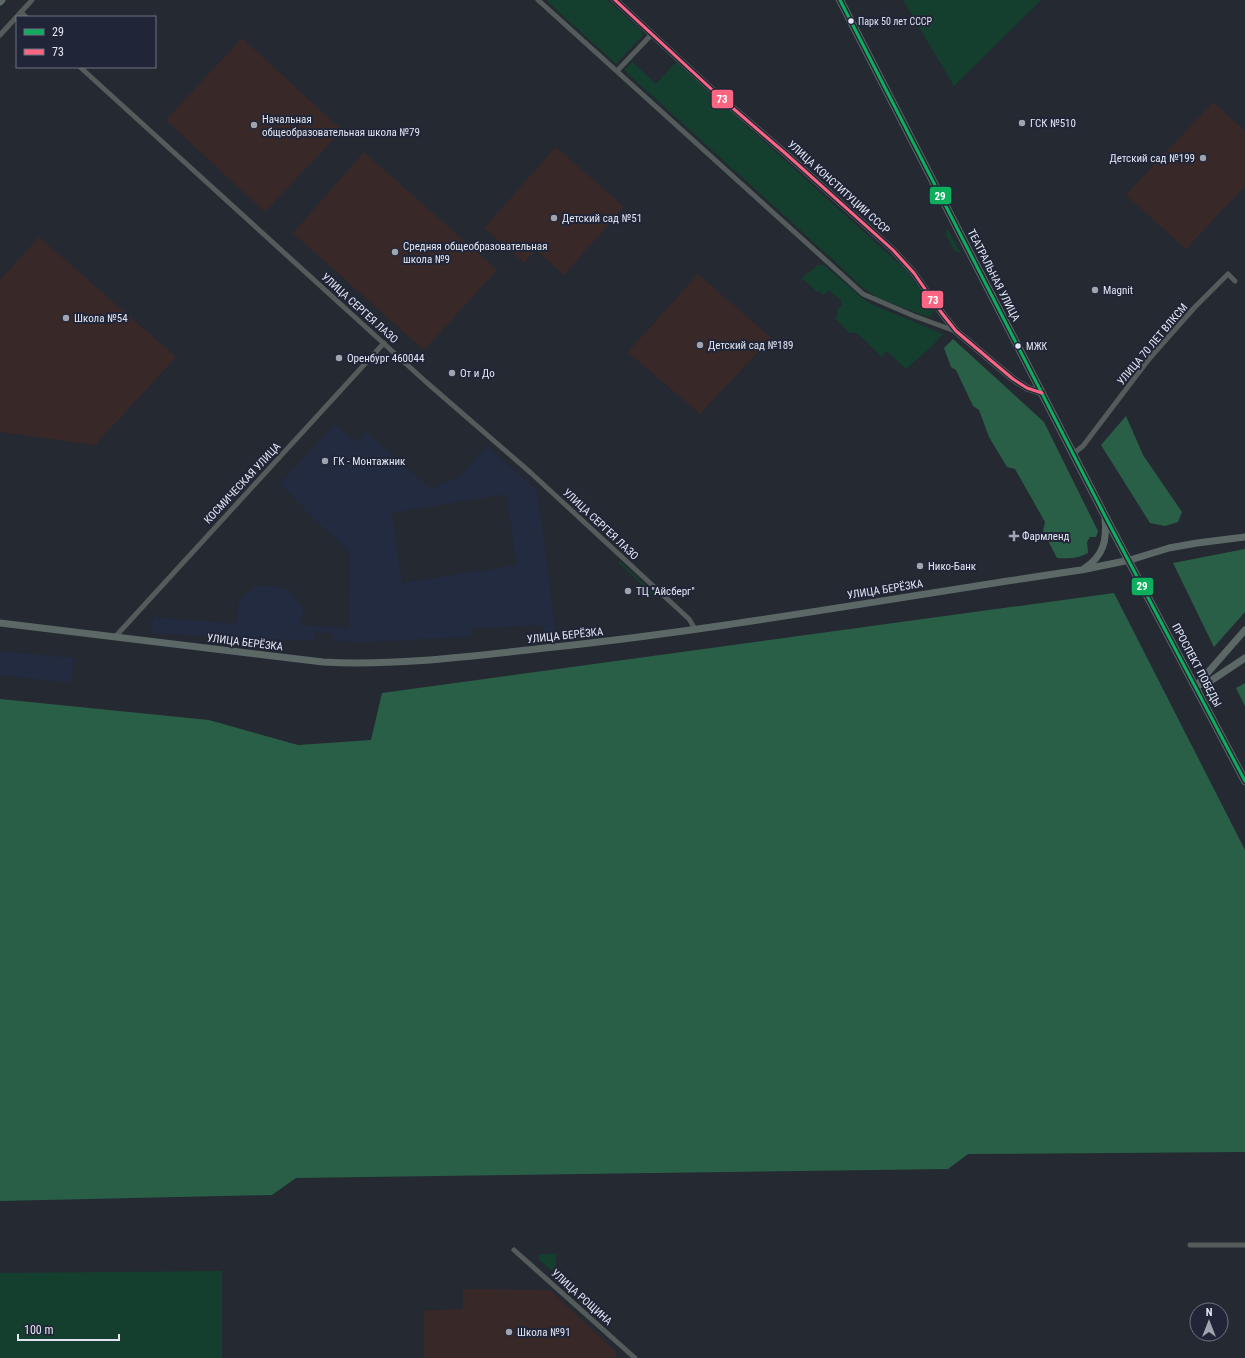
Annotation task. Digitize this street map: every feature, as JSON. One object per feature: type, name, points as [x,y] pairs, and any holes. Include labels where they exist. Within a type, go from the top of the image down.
[{"type":"main road","name":"УЛИЦА КОНСТИТУЦИИ СССР","points":[[615,0],[720,97],[893,250],[914,273],[956,331],[1013,379],[1028,388],[1042,393]]},
{"type":"main road","name":"ТЕАТРАЛЬНАЯ УЛИЦА","points":[[840,0],[1105,516],[1130,560]]},
{"type":"main road","points":[[1081,570],[1092,563],[1102,551],[1106,534],[1105,516]]},
{"type":"main road","name":"УЛИЦА БЕРЁЗКА","points":[[0,623],[303,660],[356,664],[382,663],[597,643],[695,629],[1081,570],[1130,560],[1170,548],[1245,537]]},
{"type":"main road","name":"ПРОСПЕКТ ПОБЕДЫ","points":[[1130,560],[1245,781]]},
{"type":"main road","points":[[1196,686],[1245,630]]},
{"type":"main road","points":[[1196,686],[1209,682],[1245,658]]},
{"type":"street","points":[[17,16],[32,0]]},
{"type":"street","points":[[538,0],[863,294],[914,316],[956,331]]},
{"type":"street","points":[[21,12],[25,16]]},
{"type":"street","points":[[0,35],[16,17]]},
{"type":"street","points":[[616,71],[652,34]]},
{"type":"street","name":"УЛИЦА СЕРГЕЯ ЛАЗО","points":[[81,68],[384,343],[588,524],[688,619],[695,629]]},
{"type":"street","name":"УЛИЦА 70 ЛЕТ ВЛКСМ","points":[[1073,454],[1083,446],[1149,359],[1194,308],[1228,274],[1235,281]]},
{"type":"street","name":"КОСМИЧЕСКАЯ УЛИЦА","points":[[115,637],[384,343]]},
{"type":"street","points":[[1190,1245],[1245,1245]]},
{"type":"street","name":"УЛИЦА РОЩИНА","points":[[514,1250],[635,1358]]},
{"type":"shaded area","name":"Начальная общеобразовательная школа №79","points":[[242,38],[342,130],[265,212],[166,120]]},
{"type":"shaded area","name":"Детский сад №199","points":[[1213,102],[1245,131],[1245,186],[1186,249],[1126,195]]},
{"type":"shaded area","name":"Детский сад №51","points":[[556,147],[624,207],[564,275],[536,250],[524,263],[484,228]]},
{"type":"shaded area","name":"Средняя общеобразовательная школа №9","points":[[364,152],[497,270],[424,350],[293,233]]},
{"type":"shaded area","name":"Школа №54","points":[[39,237],[176,357],[95,445],[0,432],[0,280]]},
{"type":"shaded area","name":"Детский сад №189","points":[[698,274],[771,338],[700,414],[628,352]]},
{"type":"shaded area","points":[[335,425],[356,442],[366,432],[431,489],[460,476],[487,446],[537,490],[556,633],[544,634],[543,625],[471,628],[471,637],[363,642],[333,641],[333,633],[314,633],[314,640],[289,640],[152,633],[153,617],[237,624],[239,600],[256,586],[275,586],[288,590],[304,610],[300,625],[349,628],[350,552],[314,519],[280,483]],"holes":[[[506,494],[517,565],[402,583],[392,513]]]},
{"type":"shaded area","points":[[0,651],[74,658],[71,683],[0,675]]},
{"type":"shaded area","name":"Школа №91","points":[[463,1289],[550,1290],[616,1352],[616,1358],[424,1358],[424,1311],[463,1309]]},
{"type":"green space","points":[[546,0],[607,0],[641,30],[643,35],[616,64]]},
{"type":"green space","points":[[903,0],[1041,0],[954,86]]},
{"type":"green space","points":[[632,62],[656,84],[676,62],[907,271],[934,310],[932,315],[928,317],[878,298],[862,287],[624,70]]},
{"type":"green space","points":[[947,228],[961,253],[954,251],[946,235]]},
{"type":"green space","points":[[818,265],[824,265],[871,304],[943,334],[906,369],[887,351],[882,357],[857,333],[850,333],[835,318],[838,314],[837,310],[842,305],[841,300],[829,290],[823,295],[819,291],[817,292],[802,278]]},
{"type":"green space","points":[[953,339],[1044,422],[1098,531],[1096,537],[1090,537],[1087,542],[1088,553],[1073,558],[1057,558],[1043,531],[1045,522],[1015,469],[1007,467],[989,437],[979,410],[973,406],[956,370],[951,367],[944,348]]},
{"type":"green space","points":[[1126,416],[1143,455],[1182,512],[1178,522],[1165,526],[1150,523],[1101,445]]},
{"type":"green space","points":[[1245,549],[1245,612],[1214,647],[1173,563]]},
{"type":"green space","points":[[620,561],[657,596],[656,598],[619,563]]},
{"type":"green space","points":[[1114,593],[1245,850],[1245,1152],[968,1154],[948,1169],[296,1178],[272,1195],[0,1201],[0,699],[209,720],[298,745],[371,740],[382,693]]},
{"type":"green space","points":[[1245,683],[1245,706],[1236,688]]},
{"type":"green space","points":[[539,1254],[556,1254],[556,1274],[539,1260]]},
{"type":"green space","points":[[222,1271],[222,1358],[0,1358],[0,1273]]},
{"type":"transit line","name":"73","points":[[615,0],[720,97],[893,250],[914,273],[956,331],[1013,379],[1027,388],[1042,393]]},
{"type":"transit line","name":"29","points":[[840,0],[1105,516],[1245,781]]},
{"type":"place","name":"Парк 50 лет СССР","points":[[851,21]]},
{"type":"place","name":"ГСК №510","points":[[1022,123]]},
{"type":"place","name":"Начальная общеобразовательная школа №79","points":[[254,125]]},
{"type":"place","name":"Детский сад №199","points":[[1203,158]]},
{"type":"place","name":"Детский сад №51","points":[[554,218]]},
{"type":"place","name":"Средняя общеобразовательная школа №9","points":[[395,252]]},
{"type":"place","name":"Magnit","points":[[1095,290]]},
{"type":"place","name":"Школа №54","points":[[66,318]]},
{"type":"place","name":"Детский сад №189","points":[[700,345]]},
{"type":"place","name":"МЖК","points":[[1018,346]]},
{"type":"place","name":"Оренбург 460044","points":[[339,358]]},
{"type":"place","name":"От и До","points":[[452,373]]},
{"type":"place","name":"ГК - Монтажник","points":[[325,461]]},
{"type":"place","name":"Фармленд","points":[[1014,536]]},
{"type":"place","name":"Нико-Банк","points":[[920,566]]},
{"type":"place","name":"ТЦ \"Айсберг\"","points":[[628,591]]},
{"type":"place","name":"Школа №91","points":[[509,1332]]}]
